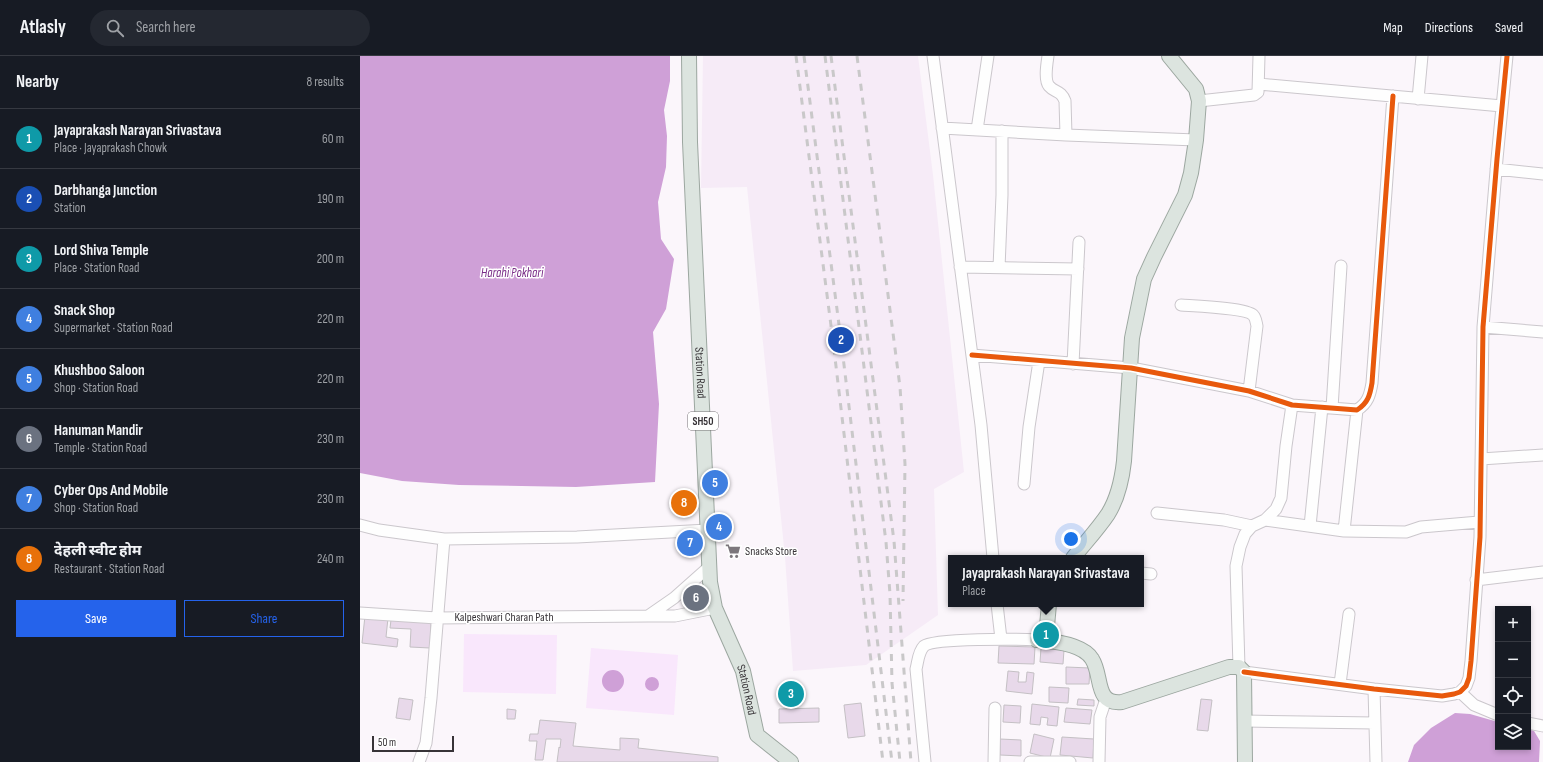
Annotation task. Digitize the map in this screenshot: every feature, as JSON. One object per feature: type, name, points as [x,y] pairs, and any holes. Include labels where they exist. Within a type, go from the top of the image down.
[{"type":"main road","name":"Station Road","points":[[689,56],[690,142],[710,582],[715,608],[743,671],[757,735],[791,762]]},
{"type":"main road","points":[[1075,555],[1108,514],[1122,480],[1132,338],[1144,279],[1185,195],[1191,173],[1196,140],[1199,101],[1196,89],[1169,56]]},
{"type":"main road","points":[[1049,607],[1046,626],[1037,640],[1054,641],[1085,652],[1092,658],[1097,670],[1102,692],[1106,699],[1116,703],[1229,667],[1242,669],[1245,721],[1245,762]]},
{"type":"main road","points":[[1046,626],[1054,641]]},
{"type":"street","points":[[933,56],[981,425],[993,555]]},
{"type":"street","points":[[977,130],[988,56]]},
{"type":"street","points":[[1048,56],[1046,71],[1047,82],[1048,86],[1059,92],[1065,101],[1066,135]]},
{"type":"street","points":[[1199,101],[1254,95],[1258,92],[1259,56]]},
{"type":"street","points":[[1418,99],[1422,56]]},
{"type":"street","points":[[1292,405],[1281,498],[1276,509],[1265,520],[1252,526],[1245,534],[1240,547],[1236,566],[1242,669],[1374,689],[1442,696],[1460,692],[1466,686],[1469,678],[1480,537],[1483,327],[1507,56]]},
{"type":"street","points":[[1259,84],[1502,106]]},
{"type":"street","points":[[972,355],[1130,368],[1249,391],[1292,405],[1357,410],[1364,406],[1370,397],[1372,383],[1393,96]]},
{"type":"street","points":[[942,128],[1196,140]]},
{"type":"street","points":[[999,268],[1002,195],[1002,131]]},
{"type":"street","points":[[1496,169],[1543,174]]},
{"type":"street","points":[[1073,364],[1079,242]]},
{"type":"street","points":[[1310,526],[1327,408],[1341,266]]},
{"type":"street","points":[[960,267],[1078,269]]},
{"type":"street","points":[[1181,305],[1247,312],[1253,315],[1257,326],[1249,391]]},
{"type":"street","points":[[1483,327],[1543,332]]},
{"type":"street","points":[[1024,484],[1029,427],[1039,361]]},
{"type":"street","points":[[1344,531],[1357,410]]},
{"type":"street","points":[[1481,459],[1543,454]]},
{"type":"street","points":[[1157,513],[1224,520],[1252,526]]},
{"type":"street","points":[[1265,520],[1344,531],[1406,532],[1421,527],[1480,522]]},
{"type":"street","points":[[360,525],[379,530],[444,539],[577,537],[708,530]]},
{"type":"street","points":[[418,762],[426,743],[444,539]]},
{"type":"street","points":[[648,616],[674,598],[710,566]]},
{"type":"street","points":[[1476,580],[1543,572]]},
{"type":"street","points":[[998,607],[1001,639]]},
{"type":"street","name":"Kalpeshwari Charan Path","points":[[360,612],[437,618],[675,616],[715,608]]},
{"type":"street","points":[[1340,684],[1349,614]]},
{"type":"street","points":[[924,762],[916,669],[919,654],[923,647],[930,643],[1001,639],[1037,640]]},
{"type":"street","points":[[1374,689],[1376,762]]},
{"type":"street","points":[[1460,692],[1474,705],[1496,714]]},
{"type":"street","points":[[1099,762],[1100,717],[1106,699]]},
{"type":"street","points":[[994,762],[995,708]]},
{"type":"street","points":[[1245,721],[1375,723]]},
{"type":"street","points":[[1531,724],[1543,726]]},
{"type":"street","points":[[1030,762],[1070,762]]},
{"type":"shaded area","points":[[703,56],[918,56],[933,175],[964,472],[934,489],[938,615],[866,665],[793,671],[785,557],[747,187],[701,188]]},
{"type":"shaded area","points":[[464,634],[557,635],[556,694],[463,692]]},
{"type":"shaded area","points":[[591,648],[678,655],[674,715],[586,708]]},
{"type":"water","name":"Harahi Pokhari","points":[[360,56],[670,56],[670,81],[664,110],[667,136],[666,167],[658,202],[661,239],[674,259],[666,309],[653,332],[659,404],[655,482],[576,487],[459,485],[402,481],[360,473]]},
{"type":"water","points":[[613,670],[621,673],[624,681],[621,689],[613,692],[605,689],[602,681],[605,673]]},
{"type":"water","points":[[649,677],[655,677],[659,681],[659,687],[655,691],[649,691],[645,687],[645,681]]},
{"type":"water","points":[[1455,713],[1470,714],[1495,721],[1495,750],[1531,750],[1531,730],[1534,731],[1540,741],[1539,762],[1408,762],[1414,745],[1431,728]]},
{"type":"building","points":[[365,616],[388,618],[386,637],[398,639],[397,647],[362,643]]},
{"type":"building","points":[[391,620],[431,622],[430,648],[410,647],[411,629],[390,628]]},
{"type":"building","points":[[999,646],[1035,647],[1034,664],[998,663]]},
{"type":"building","points":[[1041,648],[1064,650],[1063,664],[1040,662]]},
{"type":"building","points":[[1066,667],[1090,668],[1089,684],[1066,684]]},
{"type":"building","points":[[1008,671],[1019,672],[1018,682],[1026,682],[1027,672],[1034,673],[1032,694],[1006,691]]},
{"type":"building","points":[[1049,687],[1069,688],[1068,703],[1049,702]]},
{"type":"building","points":[[800,688],[800,699],[783,699],[783,689]]},
{"type":"building","points":[[399,698],[413,700],[410,720],[396,718]]},
{"type":"building","points":[[1078,699],[1094,700],[1094,706],[1077,705]]},
{"type":"building","points":[[1201,699],[1212,700],[1208,731],[1197,730]]},
{"type":"building","points":[[861,703],[865,736],[848,738],[844,705]]},
{"type":"building","points":[[1032,704],[1059,707],[1057,726],[1047,725],[1048,718],[1041,717],[1040,725],[1030,724]]},
{"type":"building","points":[[1004,705],[1021,706],[1020,723],[1003,722]]},
{"type":"building","points":[[819,708],[819,722],[779,723],[779,709]]},
{"type":"building","points":[[1066,708],[1092,710],[1090,724],[1064,722]]},
{"type":"building","points":[[507,709],[516,710],[515,719],[507,719]]},
{"type":"building","points":[[540,720],[576,723],[573,746],[620,750],[620,738],[639,739],[638,748],[718,757],[718,762],[557,762],[561,739],[546,739],[543,760],[535,760],[537,741],[529,741],[530,734],[538,734]]},
{"type":"building","points":[[1034,734],[1054,739],[1050,758],[1030,753]]},
{"type":"building","points":[[1062,737],[1094,739],[1093,758],[1060,755]]},
{"type":"building","points":[[1000,739],[1021,740],[1021,756],[1000,755]]},
{"type":"railway","points":[[796,56],[833,341],[883,762]]},
{"type":"railway","points":[[804,56],[841,340],[892,762]]},
{"type":"railway","points":[[825,56],[886,542],[890,594],[892,683],[900,762]]},
{"type":"railway","points":[[831,56],[894,541],[911,762]]},
{"type":"railway","points":[[857,56],[900,387],[905,464],[903,601]]},
{"type":"cycle path","points":[[1244,672],[1374,689],[1442,696],[1460,692],[1466,686],[1469,678],[1471,661],[1480,537],[1483,327],[1507,56]]},
{"type":"cycle path","points":[[972,355],[1131,368],[1249,391],[1292,405],[1357,410],[1364,405],[1368,398],[1372,383],[1393,96]]},
{"type":"place","name":"Darbhanga Junction","points":[[841,340]]},
{"type":"place","name":"Khushboo Saloon","points":[[715,483]]},
{"type":"place","name":"देहली स्वीट होम","points":[[684,503]]},
{"type":"place","name":"Snack Shop","points":[[719,527]]},
{"type":"place","name":"Cyber Ops And Mobile","points":[[690,543]]},
{"type":"place","name":"Snacks Store","points":[[733,551]]},
{"type":"place","name":"Hanuman Mandir","points":[[696,598]]},
{"type":"place","name":"Jayaprakash Narayan Srivastava","points":[[1046,635]]},
{"type":"place","name":"Lord Shiva Temple","points":[[791,694]]}]
